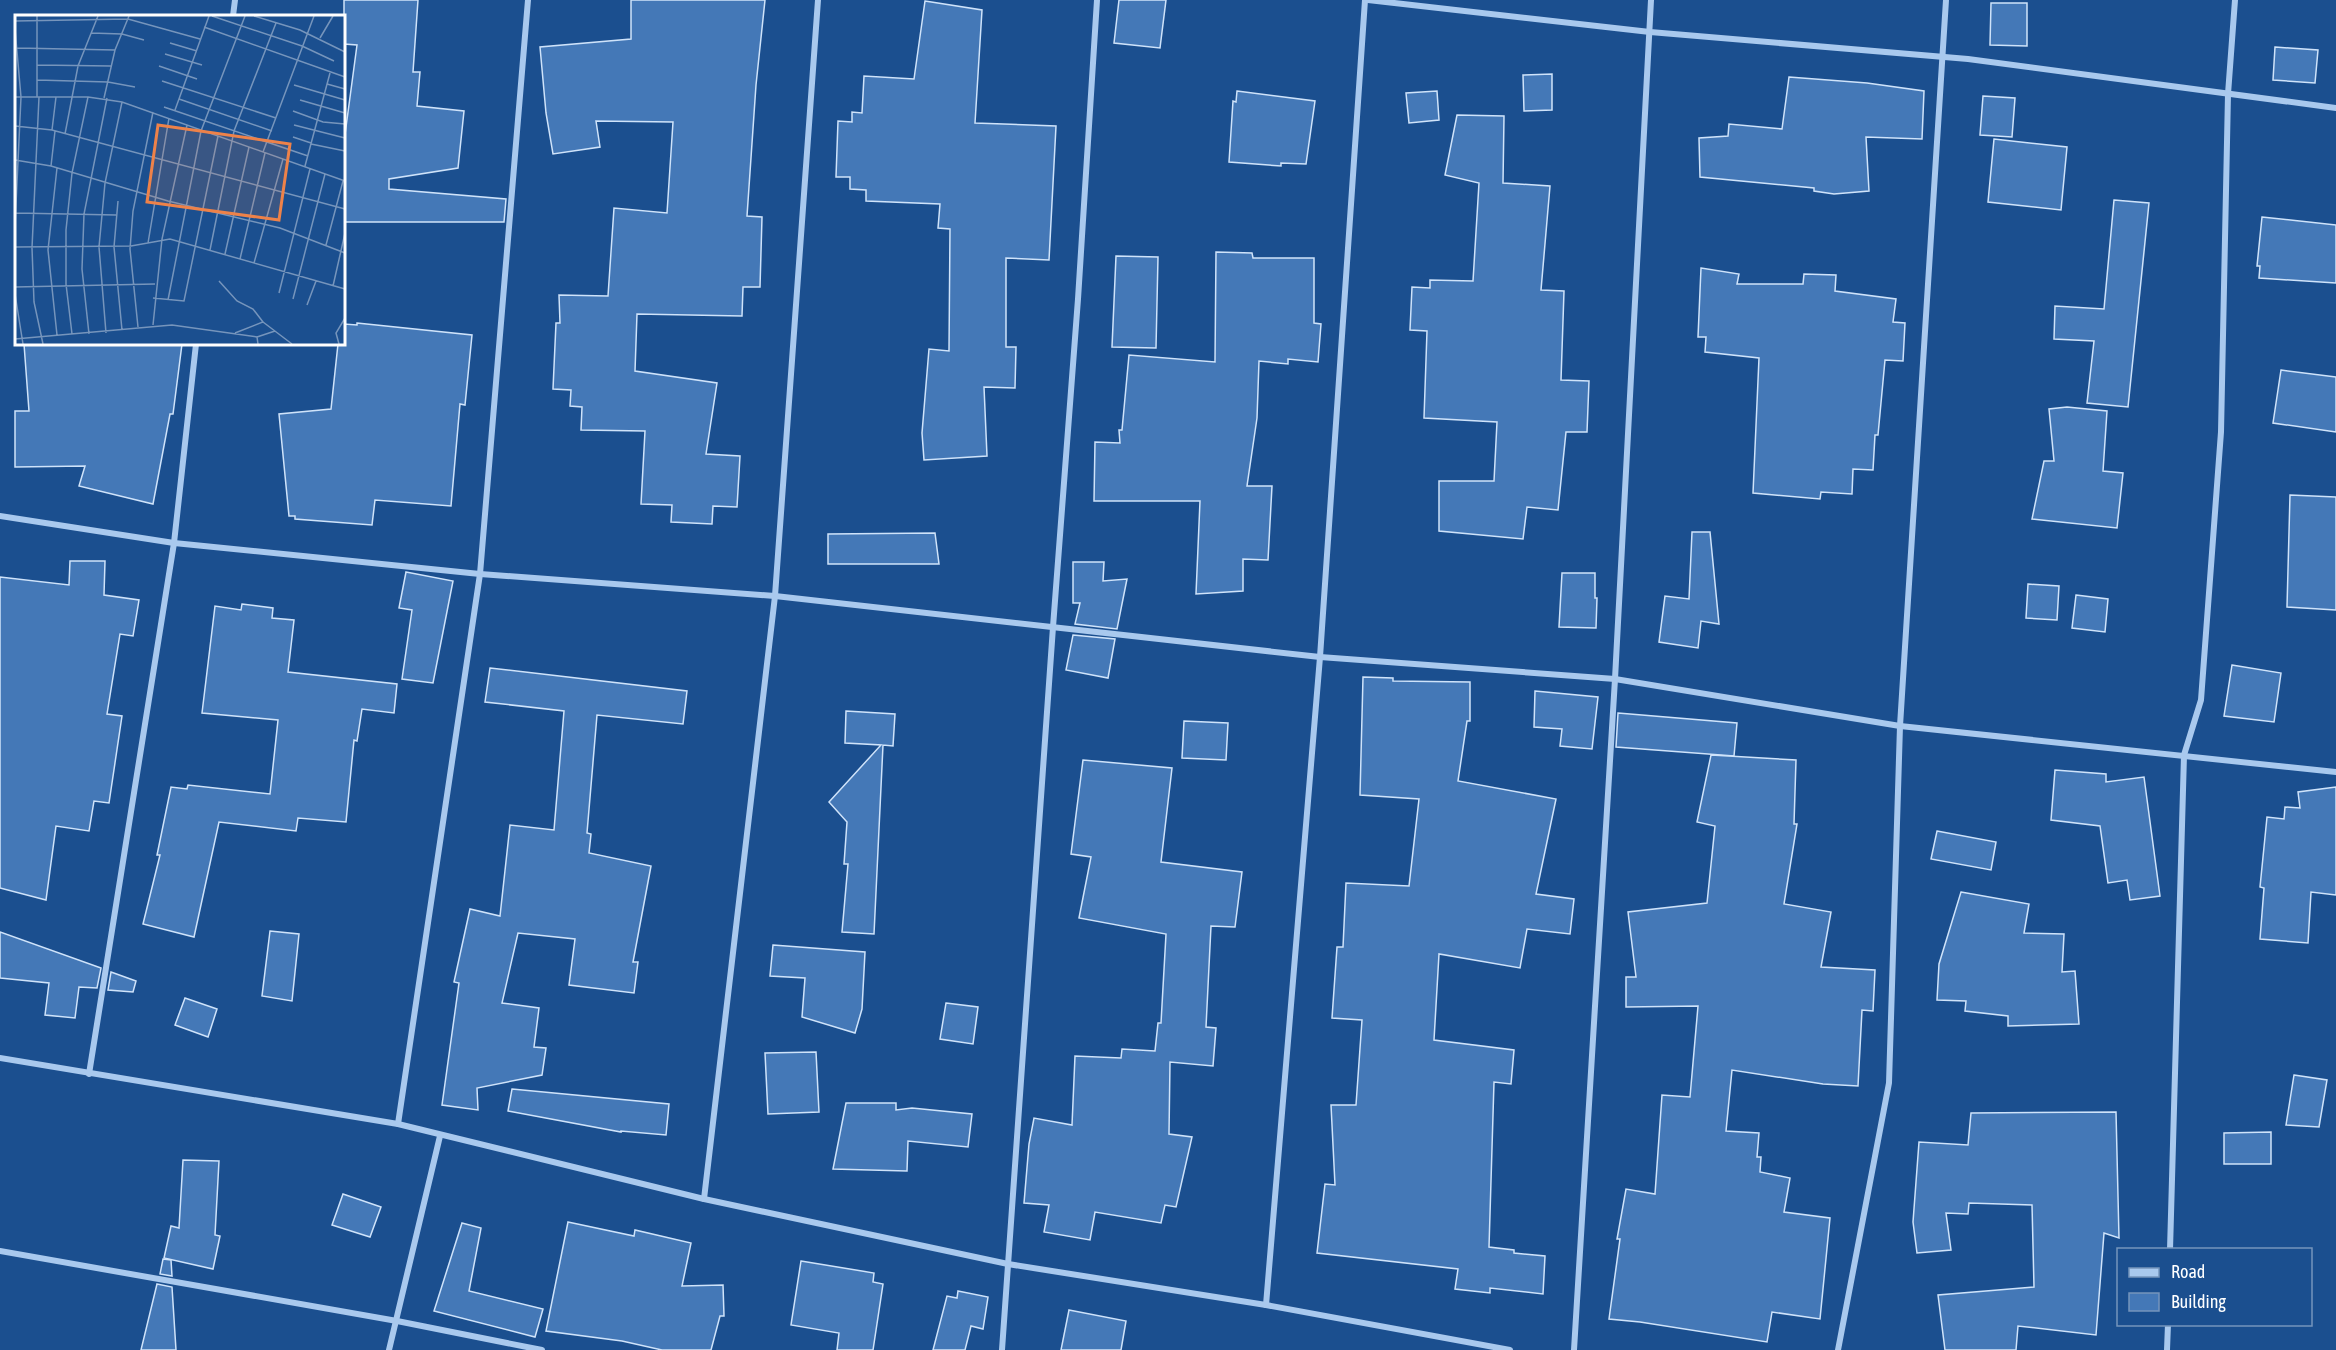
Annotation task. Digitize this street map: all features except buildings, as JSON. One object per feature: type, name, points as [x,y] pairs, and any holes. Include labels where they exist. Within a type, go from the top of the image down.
[{"type":"street","points":[[233,15],[235,0]]},
{"type":"street","points":[[398,1124],[480,574],[528,0]]},
{"type":"street","points":[[704,1199],[775,596],[818,0]]},
{"type":"street","points":[[1002,1350],[1078,299],[1097,0]]},
{"type":"street","points":[[1266,1305],[1320,657],[1366,0],[1650,32],[1943,57],[2336,108]]},
{"type":"street","points":[[1574,1350],[1615,679],[1651,0]]},
{"type":"street","points":[[1838,1350],[1889,1083],[1900,726],[1946,0]]},
{"type":"street","points":[[2170,1248],[2184,755],[2201,700],[2219,456],[2228,94],[2235,0]]},
{"type":"street","points":[[89,1074],[174,543],[196,345]]},
{"type":"street","points":[[0,516],[174,543],[480,574],[775,596],[1320,657],[1615,679],[1900,726],[2336,772]]},
{"type":"street","points":[[0,1058],[398,1124],[704,1199],[1008,1264],[1266,1305],[1510,1350]]},
{"type":"street","points":[[389,1350],[440,1136]]},
{"type":"street","points":[[0,1251],[397,1321],[542,1350]]},
{"type":"street","points":[[2167,1350],[2168,1326]]}]
